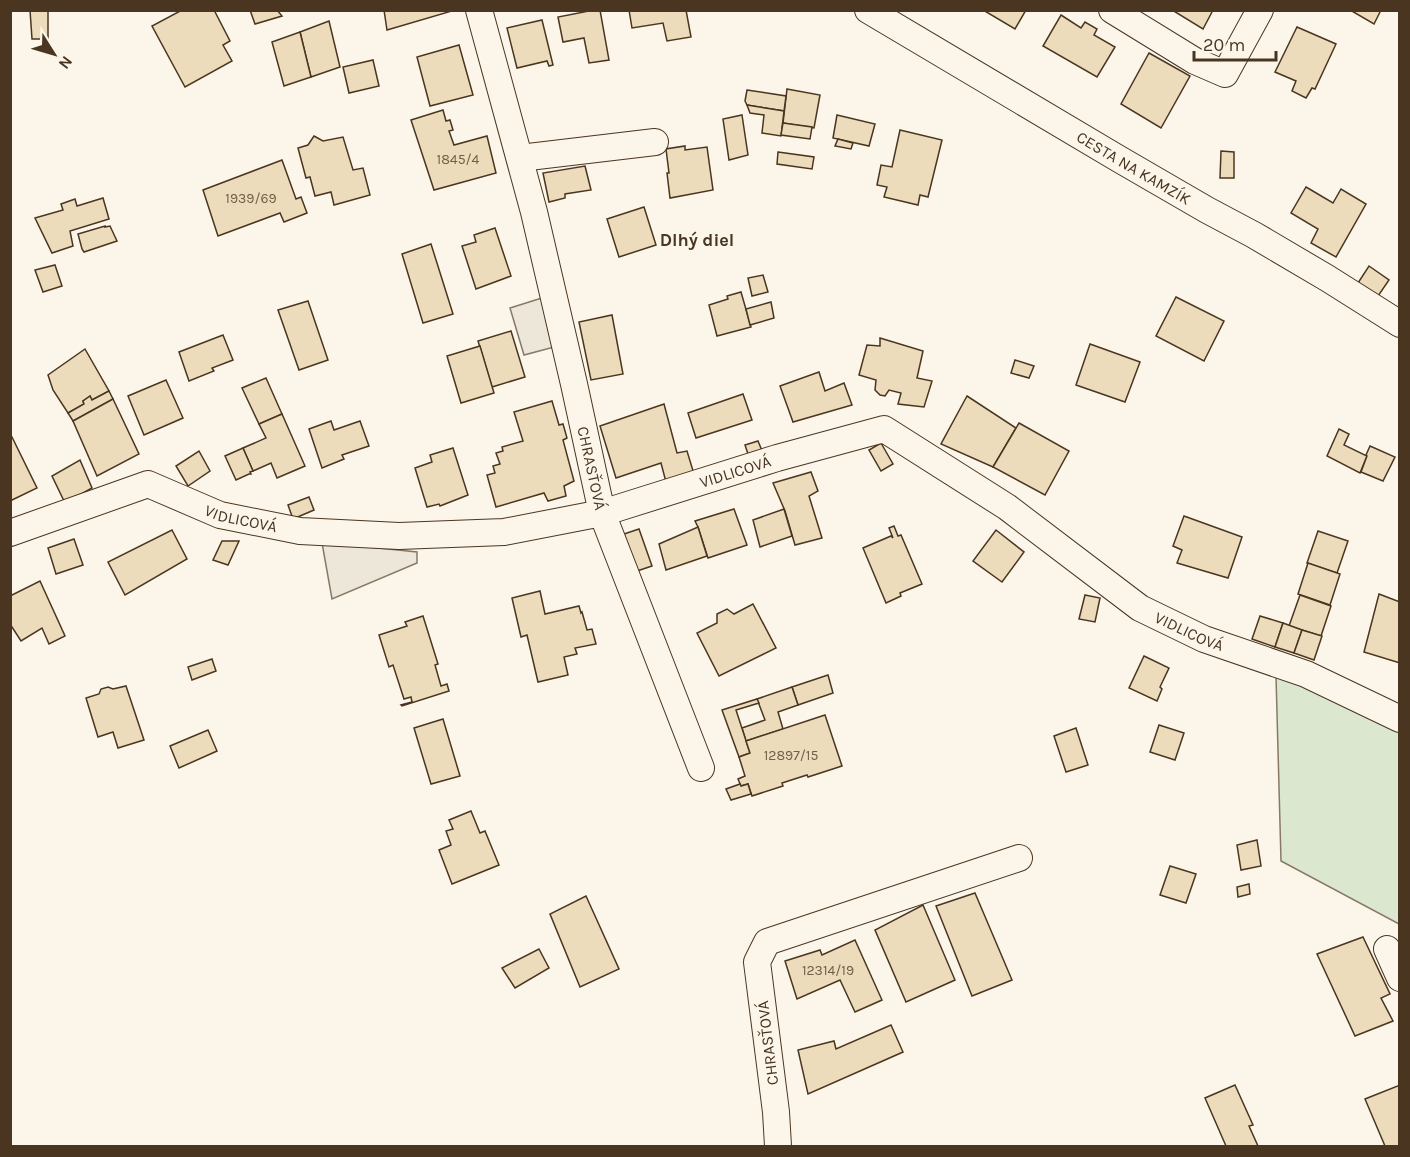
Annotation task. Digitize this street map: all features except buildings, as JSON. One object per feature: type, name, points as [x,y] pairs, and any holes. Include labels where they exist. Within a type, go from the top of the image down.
[{"type":"street","name":"CHRASŤOVÁ","points":[[479,10],[534,212],[602,513],[701,768]]},
{"type":"street","name":"CESTA NA KAMZÍK","points":[[868,10],[1119,159],[1327,278],[1400,324]]},
{"type":"street","points":[[1112,10],[1195,61],[1225,74],[1260,10]]},
{"type":"street","points":[[520,158],[655,142]]},
{"type":"street","name":"VIDLICOVÁ","points":[[10,533],[148,484],[220,514],[300,531],[399,536],[504,532],[602,513],[777,458],[884,429],[1007,507],[1140,608],[1204,639],[1306,674],[1400,719]]},
{"type":"street","name":"CHRASŤOVÁ","points":[[778,1146],[758,962],[767,942],[1019,858]]},
{"type":"street","points":[[1387,949],[1400,978]]},
{"type":"green space","points":[[1276,676],[1399,707],[1399,924],[1281,861]]},
{"type":"shaded area","points":[[545,297],[558,346],[524,355],[510,308]]},
{"type":"shaded area","points":[[322,543],[417,552],[417,563],[332,599]]},
{"type":"district","name":"Dlhý diel","points":[[697,240]]}]
